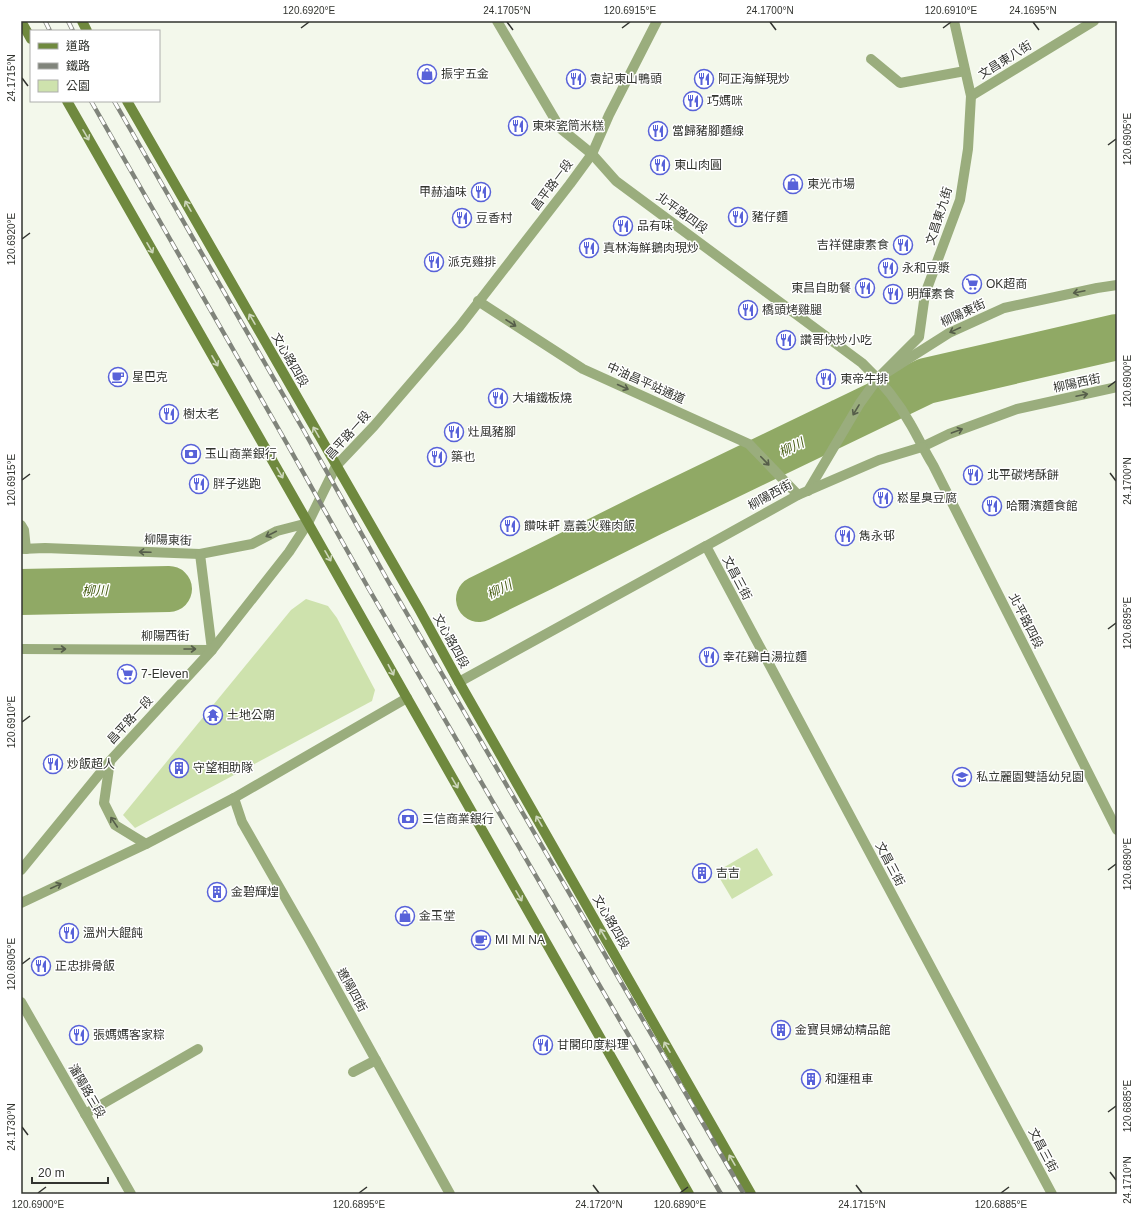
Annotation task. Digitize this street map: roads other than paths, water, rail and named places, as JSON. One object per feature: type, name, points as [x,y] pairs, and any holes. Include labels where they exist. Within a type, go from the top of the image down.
[{"type":"main road","points":[[21,21],[30,37]]},
{"type":"main road","points":[[82,21],[87,30]]},
{"type":"main road","points":[[67,102],[308,523],[689,1194]]},
{"type":"main road","name":"文心路四段","points":[[128,102],[419,609],[459,682],[751,1194]]},
{"type":"street","name":"北平路四段","points":[[497,21],[560,128],[592,154],[616,181],[862,363],[890,392],[911,424],[933,465],[1117,830]]},
{"type":"street","name":"昌平路一段","points":[[21,870],[110,761],[212,650],[289,552],[308,523],[336,466],[374,426],[460,326],[570,184],[592,154],[608,115],[658,21]]},
{"type":"street","name":"文昌東九街","points":[[878,378],[919,337],[925,294],[960,200],[968,149],[971,96],[954,21]]},
{"type":"street","name":"文昌東八街","points":[[971,96],[1094,21]]},
{"type":"street","points":[[871,59],[900,83],[965,71]]},
{"type":"street","name":"柳陽東街","points":[[878,378],[949,333],[1004,308],[1117,285]]},
{"type":"street","name":"中油昌平站通道","points":[[478,302],[583,369],[749,444],[781,478],[803,493]]},
{"type":"street","points":[[803,493],[860,403],[878,378]]},
{"type":"street","name":"柳陽西街","points":[[459,682],[803,493],[879,460],[922,446],[949,434],[1017,409],[1117,387]]},
{"type":"street","name":"柳陽東街","points":[[23,549],[45,548],[200,554],[252,544],[277,531],[308,523]]},
{"type":"street","points":[[21,525],[24,530],[23,549]]},
{"type":"street","name":"文昌三街","points":[[706,546],[1052,1194]]},
{"type":"street","points":[[200,554],[212,650]]},
{"type":"street","name":"柳陽西街","points":[[21,649],[212,650]]},
{"type":"street","points":[[21,903],[146,844],[234,798],[407,698]]},
{"type":"street","points":[[110,761],[104,803],[115,825],[146,844]]},
{"type":"street","name":"遼陽四街","points":[[234,798],[242,822],[450,1194]]},
{"type":"street","name":"瀋陽路三段","points":[[21,1002],[131,1194]]},
{"type":"street","points":[[85,1114],[198,1049]]},
{"type":"street","points":[[353,1072],[376,1060]]},
{"type":"waterway","name":"柳川","points":[[479,599],[650,514],[926,381],[1117,337]]},
{"type":"waterway","name":"柳川","points":[[21,592],[169,589]]},
{"type":"railway","points":[[45,21],[50,30]]},
{"type":"railway","points":[[68,21],[72,30]]},
{"type":"railway","points":[[92,102],[370,591],[721,1194]]},
{"type":"railway","points":[[115,102],[304,431],[388,581],[744,1194]]},
{"type":"place","name":"振宇五金","points":[[427,74]]},
{"type":"place","name":"袁記東山鴨頭","points":[[576,79]]},
{"type":"place","name":"阿正海鮮現炒","points":[[704,79]]},
{"type":"place","name":"巧媽咪","points":[[693,101]]},
{"type":"place","name":"東來瓷筒米糕","points":[[518,126]]},
{"type":"place","name":"當歸豬腳麵線","points":[[658,131]]},
{"type":"place","name":"東山肉圓","points":[[660,165]]},
{"type":"place","name":"東光市場","points":[[793,184]]},
{"type":"place","name":"甲赫滷味","points":[[481,192]]},
{"type":"place","name":"豬仔麵","points":[[738,217]]},
{"type":"place","name":"豆香村","points":[[462,218]]},
{"type":"place","name":"品有味","points":[[623,226]]},
{"type":"place","name":"吉祥健康素食","points":[[903,245]]},
{"type":"place","name":"真林海鮮鵝肉現炒","points":[[589,248]]},
{"type":"place","name":"派克雞排","points":[[434,262]]},
{"type":"place","name":"永和豆漿","points":[[888,268]]},
{"type":"place","name":"OK超商","points":[[972,284]]},
{"type":"place","name":"東昌自助餐","points":[[865,288]]},
{"type":"place","name":"明輝素食","points":[[893,294]]},
{"type":"place","name":"橋頭烤雞腿","points":[[748,310]]},
{"type":"place","name":"讚哥快炒小吃","points":[[786,340]]},
{"type":"place","name":"星巴克","points":[[118,377]]},
{"type":"place","name":"東帝牛排","points":[[826,379]]},
{"type":"place","name":"大埔鐵板燒","points":[[498,398]]},
{"type":"place","name":"樹太老","points":[[169,414]]},
{"type":"place","name":"灶風豬腳","points":[[454,432]]},
{"type":"place","name":"玉山商業銀行","points":[[191,454]]},
{"type":"place","name":"築也","points":[[437,457]]},
{"type":"place","name":"北平碳烤酥餅","points":[[973,475]]},
{"type":"place","name":"胖子逃跑","points":[[199,484]]},
{"type":"place","name":"崧星臭豆腐","points":[[883,498]]},
{"type":"place","name":"哈爾濱麵食館","points":[[992,506]]},
{"type":"place","name":"饡味軒 嘉義火雞肉飯","points":[[510,526]]},
{"type":"place","name":"雋永邨","points":[[845,536]]},
{"type":"place","name":"幸花鷄白湯拉麵","points":[[709,657]]},
{"type":"place","name":"7-Eleven","points":[[127,674]]},
{"type":"place","name":"土地公廟","points":[[213,715]]},
{"type":"place","name":"炒飯超人","points":[[53,764]]},
{"type":"place","name":"守望相助隊","points":[[179,768]]},
{"type":"place","name":"私立麗園雙語幼兒園","points":[[962,777]]},
{"type":"place","name":"三信商業銀行","points":[[408,819]]},
{"type":"place","name":"吉吉","points":[[702,873]]},
{"type":"place","name":"金碧輝煌","points":[[217,892]]},
{"type":"place","name":"金玉堂","points":[[405,916]]},
{"type":"place","name":"溫州大餛飩","points":[[69,933]]},
{"type":"place","name":"MI MI NA","points":[[481,940]]},
{"type":"place","name":"正忠排骨飯","points":[[41,966]]},
{"type":"place","name":"金寶貝婦幼精品館","points":[[781,1030]]},
{"type":"place","name":"張媽媽客家粽","points":[[79,1035]]},
{"type":"place","name":"甘閣印度料理","points":[[543,1045]]},
{"type":"place","name":"和運租車","points":[[811,1079]]}]
